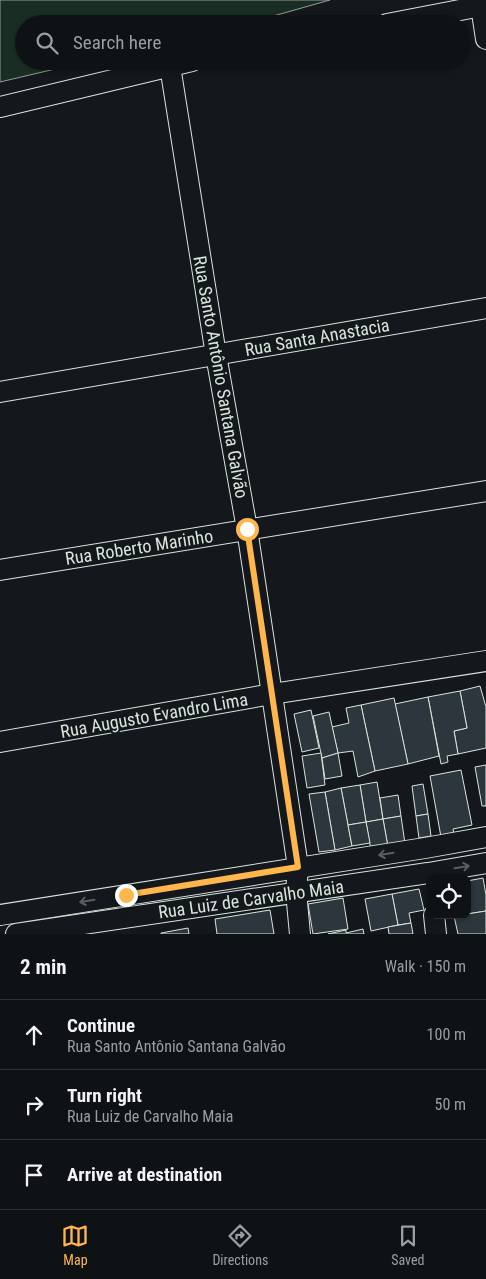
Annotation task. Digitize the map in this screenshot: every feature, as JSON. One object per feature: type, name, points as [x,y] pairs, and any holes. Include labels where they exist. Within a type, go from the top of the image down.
[{"type":"street","points":[[433,15],[484,5],[486,39]]},
{"type":"street","points":[[0,107],[153,70]]},
{"type":"street","name":"Rua Santo Antônio Santana Galvão","points":[[171,70],[216,355],[247,529],[298,867],[296,892],[300,934]]},
{"type":"street","name":"Rua Santa Anastacia","points":[[0,392],[486,308]]},
{"type":"street","name":"Rua Roberto Marinho","points":[[0,570],[486,492]]},
{"type":"street","name":"Rua Augusto Evandro Lima","points":[[0,742],[272,694],[486,661]]},
{"type":"street","name":"Rua Luiz de Carvalho Maia","points":[[0,915],[425,848],[486,836]]},
{"type":"street","points":[[425,848],[428,874]]},
{"type":"street","name":"Rua Luiz de Carvalho Maia","points":[[449,874],[486,863]]},
{"type":"street","name":"Rua Luiz de Carvalho Maia","points":[[16,934],[131,925],[296,892],[426,880]]},
{"type":"street","points":[[126,895],[131,925]]},
{"type":"street","points":[[434,919],[436,934]]},
{"type":"green space","points":[[0,0],[330,0],[277,15],[15,15],[15,70],[51,70],[0,82]]},
{"type":"building","points":[[480,686],[486,707],[486,748],[458,754],[454,731],[467,728],[460,691]]},
{"type":"building","points":[[460,691],[467,728],[454,731],[458,754],[447,756],[448,762],[441,764],[428,697]]},
{"type":"building","points":[[428,697],[439,756],[408,764],[395,704]]},
{"type":"building","points":[[394,698],[408,764],[375,771],[361,705]]},
{"type":"building","points":[[361,705],[375,771],[358,777],[353,751],[338,753],[332,727],[349,723],[346,708]]},
{"type":"building","points":[[311,710],[319,748],[302,752],[294,714]]},
{"type":"building","points":[[329,712],[338,753],[322,758],[313,716]]},
{"type":"building","points":[[321,753],[325,785],[307,788],[302,756]]},
{"type":"building","points":[[338,753],[342,776],[325,779],[322,758]]},
{"type":"building","points":[[486,765],[486,806],[482,806],[475,767]]},
{"type":"building","points":[[461,770],[472,825],[453,829],[454,834],[441,837],[430,776]]},
{"type":"building","points":[[377,782],[383,819],[366,822],[360,785]]},
{"type":"building","points":[[423,784],[428,814],[416,816],[412,786]]},
{"type":"building","points":[[360,785],[366,822],[348,825],[341,788]]},
{"type":"building","points":[[341,788],[352,846],[335,850],[325,792]]},
{"type":"building","points":[[325,792],[335,850],[319,852],[309,794]]},
{"type":"building","points":[[398,795],[401,816],[383,819],[380,798]]},
{"type":"building","points":[[428,814],[431,836],[419,838],[416,816]]},
{"type":"building","points":[[401,816],[405,844],[388,847],[383,819]]},
{"type":"building","points":[[383,819],[388,847],[371,850],[366,822]]},
{"type":"building","points":[[366,822],[370,843],[352,846],[348,825]]},
{"type":"building","points":[[483,878],[486,911],[471,913],[471,880]]},
{"type":"building","points":[[419,889],[424,910],[409,913],[411,923],[398,925],[392,894]]},
{"type":"building","points":[[392,894],[398,925],[371,931],[365,899]]},
{"type":"building","points":[[343,898],[348,929],[313,934],[308,904]]},
{"type":"building","points":[[270,910],[274,934],[217,934],[215,919]]},
{"type":"building","points":[[486,911],[486,934],[458,934],[455,919],[471,919],[471,913]]},
{"type":"building","points":[[411,923],[413,934],[389,934],[388,927]]},
{"type":"building","points":[[188,928],[189,934],[161,934],[161,933]]},
{"type":"building","points":[[363,929],[364,934],[328,934],[346,930],[346,933]]},
{"type":"route","points":[[126,895],[298,867],[247,529]]}]
